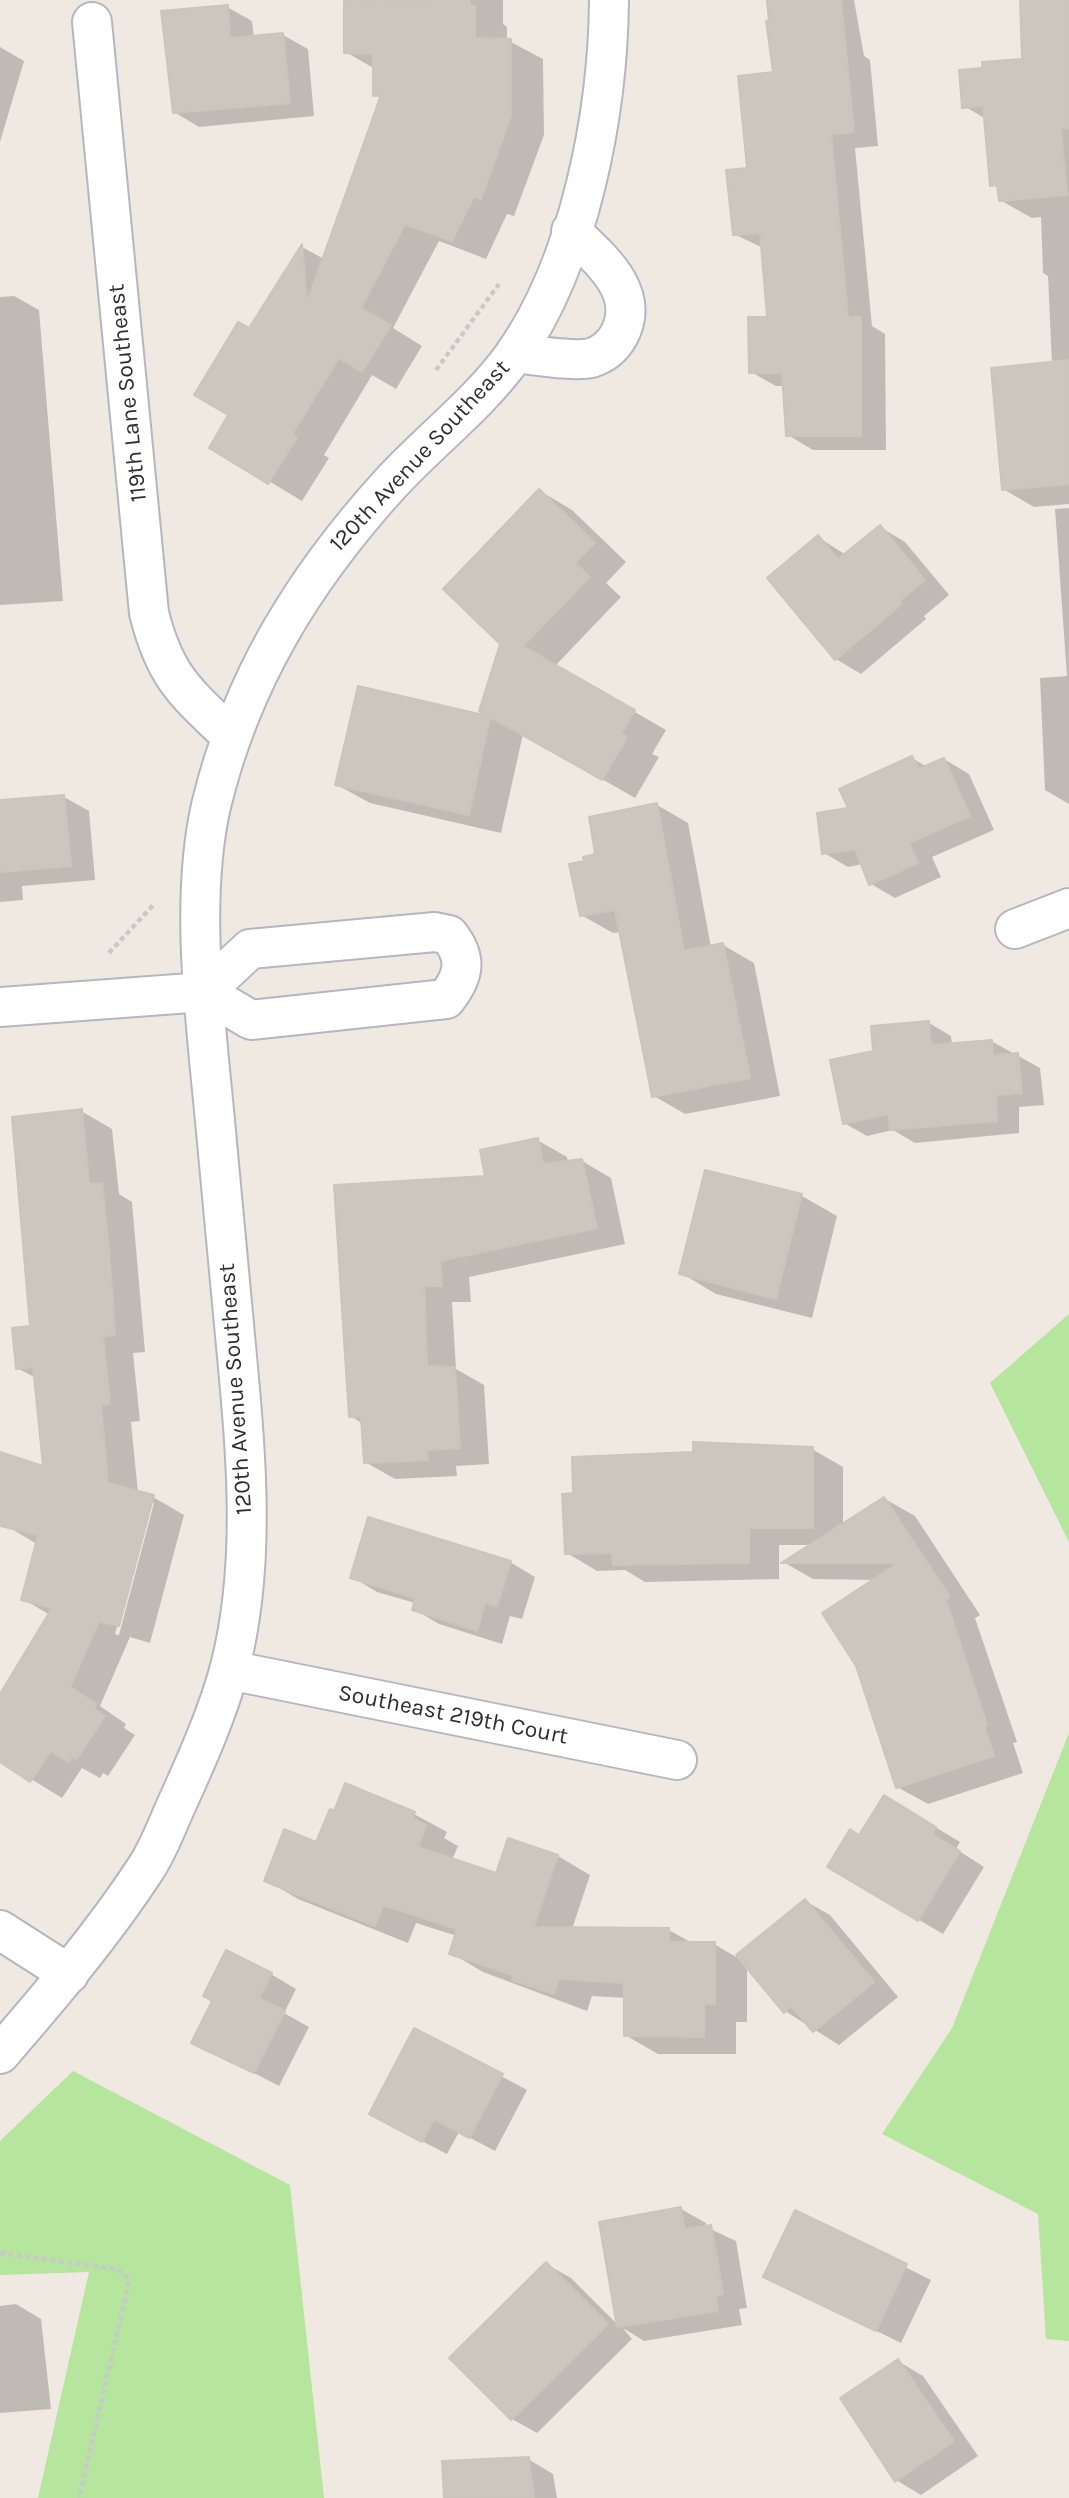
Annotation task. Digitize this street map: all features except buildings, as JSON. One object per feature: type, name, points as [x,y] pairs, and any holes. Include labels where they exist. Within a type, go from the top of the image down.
[{"type":"street","name":"120th Avenue Southeast","points":[[0,2054],[69,1974],[149,1864],[194,1766],[229,1670],[245,1570],[246,1468],[204,992],[203,872],[210,812],[231,736],[270,645],[324,560],[393,481],[473,404],[515,353],[540,310],[571,231],[585,186],[602,96],[609,0]]},
{"type":"street","name":"119th Lane Southeast","points":[[92,22],[149,613],[159,650],[178,684],[231,736]]},
{"type":"street","name":"120th Avenue Southeast","points":[[515,353],[588,359],[606,352],[626,321],[624,299],[615,274],[571,231]]},
{"type":"street","points":[[1015,929],[1069,908]]},
{"type":"street","points":[[0,1007],[204,992],[251,1020],[446,999],[458,983],[464,965],[459,947],[449,935],[435,933],[250,949],[204,992]]},
{"type":"street","name":"Southeast 219th Court","points":[[229,1670],[677,1760]]},
{"type":"street","points":[[0,1930],[69,1974]]},
{"type":"path","points":[[0,2253],[116,2269],[128,2278],[79,2498]]},
{"type":"green space","points":[[1069,1314],[1069,1542],[990,1383]]},
{"type":"green space","points":[[1069,1733],[1069,2341],[1046,2339],[1038,2214],[882,2134],[952,2028]]},
{"type":"green space","points":[[73,2071],[290,2185],[324,2498],[38,2498],[89,2272],[0,2275],[0,2141]]}]
